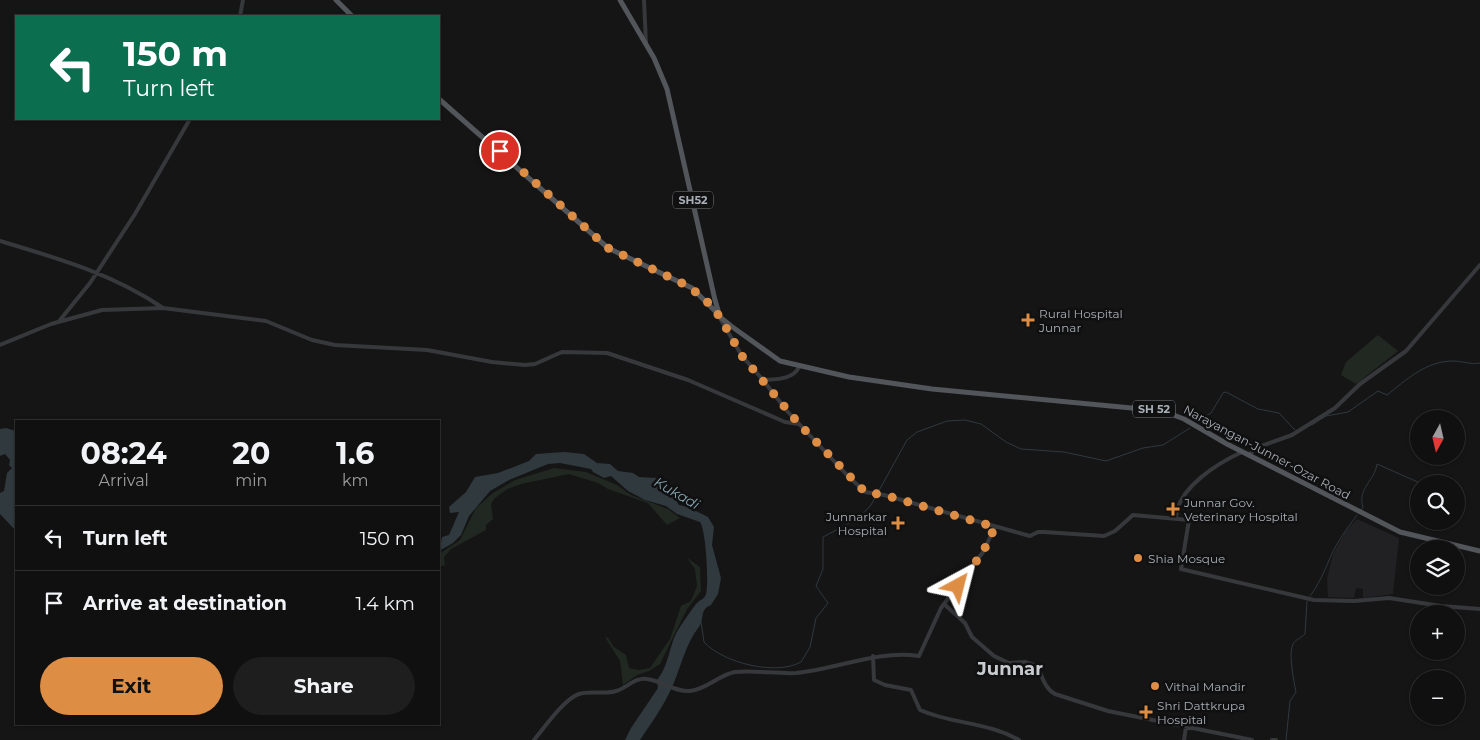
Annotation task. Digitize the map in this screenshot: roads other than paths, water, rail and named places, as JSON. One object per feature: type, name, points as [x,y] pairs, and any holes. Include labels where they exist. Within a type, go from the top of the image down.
[{"type":"main road","points":[[336,0],[351,15]]},
{"type":"main road","name":"SH52","points":[[620,0],[646,44],[667,89],[696,222],[720,317]]},
{"type":"main road","name":"Narayangan-Junner-Ozar Road","points":[[440,100],[608,248],[692,288],[712,306],[720,317],[771,356],[799,367],[891,385],[1163,410],[1184,418],[1243,452],[1400,532],[1480,551]]},
{"type":"street","points":[[240,15],[244,0]]},
{"type":"street","points":[[644,0],[646,44]]},
{"type":"street","points":[[59,321],[97,272],[150,190],[189,120]]},
{"type":"street","points":[[0,240],[97,272],[132,287],[163,308]]},
{"type":"street","points":[[1249,455],[1256,448],[1292,435],[1335,408],[1360,384],[1406,351],[1480,265]]},
{"type":"street","points":[[0,344],[59,321],[116,308],[163,308],[266,321],[312,340],[335,345],[427,350],[499,363],[535,364],[562,352],[607,353],[688,380],[785,422],[799,424]]},
{"type":"street","points":[[720,317],[742,356],[799,424],[865,492],[883,495],[1030,536],[1038,532],[1104,536],[1115,531],[1130,516],[1189,520],[1181,569],[1314,600],[1389,598],[1440,606],[1480,608]]},
{"type":"street","points":[[763,380],[787,377],[797,372],[799,367]]},
{"type":"street","points":[[1176,518],[1180,504],[1192,488],[1223,462],[1243,452]]},
{"type":"street","points":[[534,740],[561,708],[576,696],[614,692],[639,679],[652,680],[672,689],[695,690],[735,672],[797,672],[842,665],[873,656],[920,655],[944,604],[983,552],[995,527]]},
{"type":"street","points":[[944,604],[965,623],[972,637],[994,656],[1009,662],[1025,662],[1038,666],[1040,677],[1049,690],[1055,694],[1108,711],[1252,740]]},
{"type":"street","points":[[873,656],[874,680],[885,685],[910,689],[920,710],[982,725],[1019,740]]},
{"type":"street","points":[[1184,740],[1186,727]]},
{"type":"waterway","points":[[1312,425],[1326,416],[1348,412],[1378,391],[1387,395],[1417,372],[1434,364],[1453,361],[1473,364],[1480,363]]},
{"type":"waterway","points":[[1197,421],[1211,413],[1223,393],[1226,392],[1258,409],[1279,413],[1295,430]]},
{"type":"waterway","points":[[701,622],[704,642],[724,656],[736,661],[750,665],[778,668],[801,662],[810,647],[816,618],[828,603],[816,586],[823,569],[823,537],[859,518],[871,505],[907,440],[917,432],[947,421],[965,420],[981,424],[1006,442],[1021,449],[1064,452],[1106,461],[1143,448],[1163,445],[1190,428]]},
{"type":"waterway","points":[[1361,510],[1363,507],[1362,495],[1376,470],[1377,464],[1410,479]]},
{"type":"waterway","points":[[1310,596],[1342,535],[1357,515]]},
{"type":"waterway","points":[[1286,740],[1290,701],[1296,692],[1291,654],[1294,643],[1305,634],[1307,601]]},
{"type":"place","name":"Rural Hospital Junnar","points":[[1028,320]]},
{"type":"place","name":"Junnar Gov. Veterinary Hospital","points":[[1173,509]]},
{"type":"place","name":"Junnarkar Hospital","points":[[898,523]]},
{"type":"place","name":"Shia Mosque","points":[[1138,558]]},
{"type":"place","name":"Vithal Mandir","points":[[1155,686]]},
{"type":"place","name":"Shri Dattkrupa Hospital","points":[[1146,712]]},
{"type":"district","name":"Junnar","points":[[1010,669]]},
{"type":"water label","name":"Kukadi","points":[[677,493]]}]
